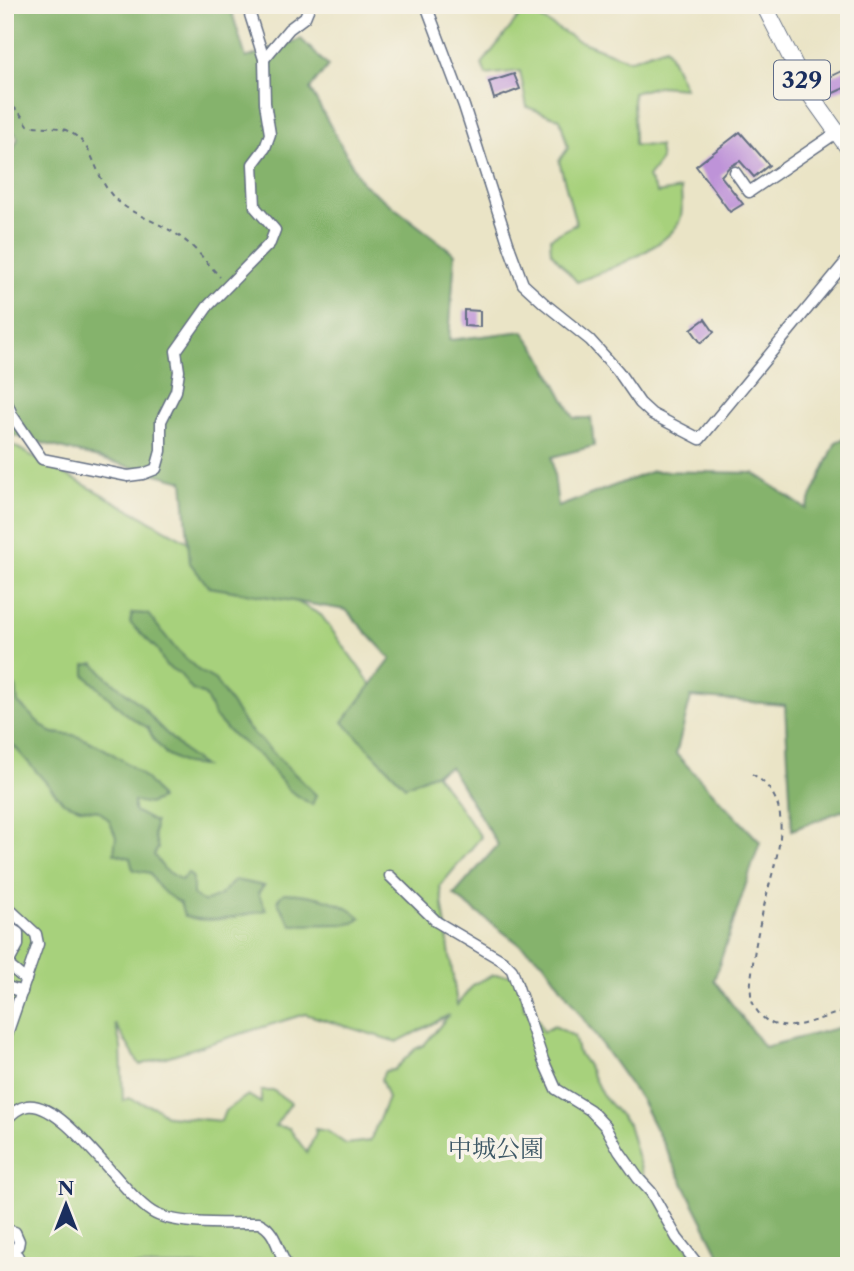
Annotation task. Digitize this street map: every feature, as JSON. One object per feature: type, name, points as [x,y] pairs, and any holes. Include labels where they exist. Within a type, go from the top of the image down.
[{"type":"highway","name":"329","points":[[764,5],[809,93],[849,149]]},
{"type":"street","points":[[5,398],[12,415],[42,459],[128,476],[143,474],[156,468],[161,451],[161,421],[176,391],[179,371],[176,351],[208,306],[270,243],[275,230],[255,207],[253,164],[265,148],[270,134],[265,103],[264,59],[247,5]]},
{"type":"street","points":[[264,59],[289,29],[305,17],[310,5]]},
{"type":"street","points":[[426,5],[464,106],[523,284],[590,340],[618,370],[640,403],[652,414],[700,439],[849,257]]},
{"type":"street","points":[[735,172],[749,192],[836,133]]},
{"type":"street","points":[[390,876],[437,922],[503,961],[512,970],[556,1090],[590,1110],[606,1127],[618,1151],[651,1192],[677,1238],[699,1266]]},
{"type":"street","points":[[8,909],[6,928],[18,933],[19,938],[9,966],[26,980]]},
{"type":"street","points":[[5,1040],[38,944],[36,934],[8,909]]},
{"type":"street","points":[[5,986],[21,997]]},
{"type":"street","points":[[5,1003],[21,997]]},
{"type":"street","points":[[5,1121],[16,1110],[28,1106],[49,1112],[65,1123],[153,1213],[201,1222],[259,1223],[267,1226],[274,1235],[278,1253],[287,1266]]},
{"type":"street","points":[[5,1230],[15,1232],[18,1246],[10,1250],[23,1266]]},
{"type":"path","points":[[5,100],[29,125],[54,127],[69,132],[86,145],[111,194],[127,208],[159,223],[185,240],[228,285]]},
{"type":"path","points":[[752,774],[768,786],[776,800],[780,816],[778,852],[756,938],[752,1001],[766,1022],[782,1027],[796,1027],[823,1016],[849,1010]]},
{"type":"green space","points":[[5,5],[232,5],[246,58],[301,39],[328,66],[310,89],[362,183],[455,254],[449,340],[523,331],[540,354],[574,418],[591,418],[594,446],[552,457],[558,507],[653,471],[754,473],[806,509],[836,442],[849,436],[849,808],[792,830],[785,705],[691,697],[676,754],[760,842],[714,980],[764,1047],[849,1025],[849,1266],[725,1266],[641,1100],[543,962],[454,895],[498,845],[450,767],[405,786],[343,722],[391,659],[346,610],[209,587],[190,563],[183,481],[5,433],[5,300],[12,296],[6,166],[18,138],[5,119]]},
{"type":"green space","points":[[525,9],[577,40],[629,60],[666,47],[685,88],[658,86],[633,93],[634,145],[659,146],[661,160],[648,177],[657,193],[681,189],[682,213],[676,227],[653,247],[637,256],[577,282],[551,252],[550,238],[576,224],[559,161],[568,148],[560,119],[527,107],[520,71],[486,75],[482,64]]},
{"type":"green space","name":"中城公園","points":[[5,441],[321,615],[481,837],[440,886],[457,1005],[474,984],[493,975],[523,975],[524,1008],[538,1019],[543,1032],[554,1026],[574,1036],[578,1052],[602,1095],[628,1124],[643,1176],[659,1192],[699,1266],[5,1266]],"holes":[[[305,1014],[397,1042],[449,1015],[424,1045],[415,1049],[394,1070],[385,1071],[381,1079],[388,1098],[370,1141],[346,1144],[327,1131],[315,1129],[316,1133],[307,1153],[289,1128],[275,1126],[291,1103],[274,1091],[261,1091],[261,1103],[248,1095],[225,1111],[221,1121],[167,1116],[157,1108],[128,1098],[123,1101],[121,1047],[115,1024],[140,1065]]]},
{"type":"green space","points":[[132,613],[148,614],[175,648],[198,670],[215,680],[247,727],[316,795],[312,805],[289,790],[263,759],[227,730],[215,717],[205,695],[192,690],[180,674],[165,665],[158,650],[130,623]]},
{"type":"green space","points":[[94,663],[141,705],[188,755],[203,766],[185,764],[166,754],[148,728],[127,715],[85,675],[85,665]]},
{"type":"green space","points":[[5,680],[16,687],[18,703],[47,730],[73,735],[96,745],[122,760],[146,779],[160,799],[149,804],[134,801],[134,811],[155,822],[154,835],[158,848],[154,855],[164,869],[181,880],[188,873],[193,878],[193,895],[204,902],[219,896],[235,880],[264,886],[258,893],[266,910],[215,920],[184,916],[180,903],[162,891],[150,873],[133,870],[130,858],[114,853],[116,837],[109,820],[99,811],[63,802],[7,738]]},
{"type":"green space","points":[[284,893],[325,899],[344,906],[361,918],[354,923],[345,924],[292,925],[279,905],[278,899]]},
{"type":"building","points":[[846,69],[849,86],[827,96],[819,82]]},
{"type":"building","points":[[514,74],[520,89],[494,99],[489,82]]},
{"type":"building","points":[[740,132],[769,165],[754,177],[740,161],[730,166],[721,176],[743,204],[730,212],[696,166]]},
{"type":"building","points":[[464,310],[480,311],[480,327],[464,326]]},
{"type":"building","points":[[705,319],[714,332],[701,343],[691,329]]}]
